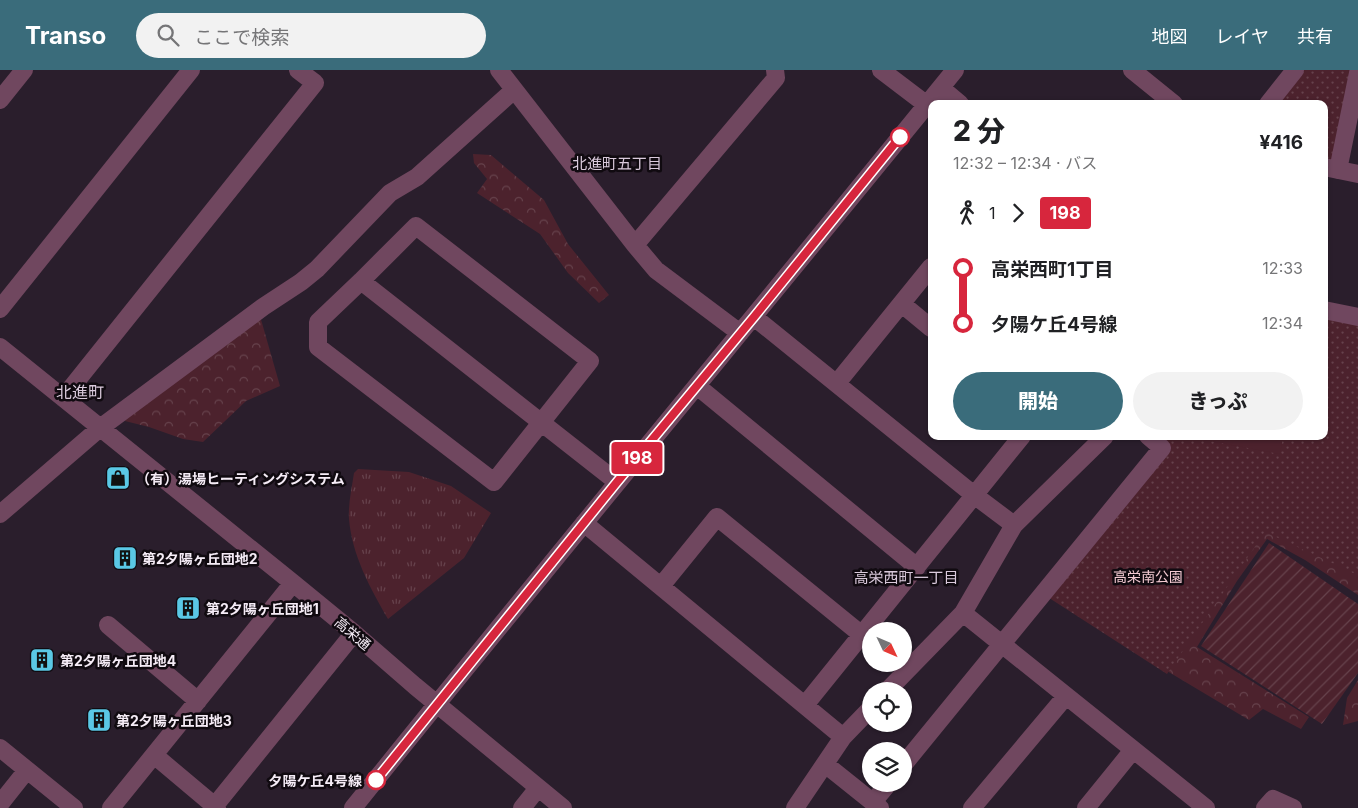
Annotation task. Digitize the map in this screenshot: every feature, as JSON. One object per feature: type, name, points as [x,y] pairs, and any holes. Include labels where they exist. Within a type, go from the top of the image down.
[{"type":"street","points":[[2,94],[24,70]]},
{"type":"street","points":[[0,308],[191,70]]},
{"type":"street","points":[[63,398],[315,83],[298,70]]},
{"type":"street","points":[[499,70],[656,270],[740,333]]},
{"type":"street","points":[[635,245],[776,78],[775,70]]},
{"type":"street","points":[[881,70],[926,105]]},
{"type":"street","points":[[930,100],[955,70]]},
{"type":"street","points":[[1132,70],[1169,100]]},
{"type":"street","points":[[1271,100],[1295,70]]},
{"type":"street","points":[[1358,73],[1331,169],[1358,174]]},
{"type":"street","points":[[941,88],[955,100]]},
{"type":"street","points":[[0,514],[100,428],[317,269],[390,194],[417,177],[514,90]]},
{"type":"street","points":[[353,808],[928,103]]},
{"type":"street","points":[[416,226],[590,361],[542,423],[494,482],[318,347],[318,322],[416,226]]},
{"type":"street","points":[[837,383],[928,272]]},
{"type":"street","points":[[361,281],[617,482]]},
{"type":"street","points":[[902,304],[928,326]]},
{"type":"street","points":[[1328,311],[1358,317]]},
{"type":"street","points":[[754,317],[974,495],[1014,525]]},
{"type":"street","name":"高栄通","points":[[0,347],[293,583],[563,808]]},
{"type":"street","points":[[697,386],[917,567]]},
{"type":"street","points":[[873,622],[1019,440]]},
{"type":"street","points":[[897,682],[963,613],[1014,525],[1101,440]]},
{"type":"street","points":[[912,754],[1162,448],[1153,440]]},
{"type":"street","points":[[661,586],[718,517],[862,635],[805,705]]},
{"type":"street","points":[[584,523],[843,737]]},
{"type":"street","points":[[111,808],[293,583]]},
{"type":"street","points":[[963,613],[1206,808]]},
{"type":"street","points":[[108,625],[198,700]]},
{"type":"street","points":[[154,755],[215,807],[354,633]]},
{"type":"street","points":[[972,808],[1066,696]]},
{"type":"street","points":[[796,808],[843,737],[862,717]]},
{"type":"street","points":[[0,748],[74,808]]},
{"type":"street","points":[[1086,808],[1133,750]]},
{"type":"street","points":[[825,764],[876,805],[883,792]]},
{"type":"street","points":[[0,804],[27,770]]},
{"type":"street","points":[[522,808],[538,788]]},
{"type":"street","points":[[1265,808],[1273,799],[1293,808]]},
{"type":"green space","points":[[1295,70],[1358,70],[1338,170],[1328,168],[1328,100],[1271,100]]},
{"type":"green space","points":[[473,154],[491,155],[544,200],[568,244],[609,295],[599,303],[568,273],[540,234],[477,193],[487,179],[474,163]]},
{"type":"green space","name":"高栄南公園","points":[[1328,311],[1358,317],[1358,575],[1265,532],[1167,674],[1043,594],[1161,448],[1152,440],[1328,440]]},
{"type":"green space","points":[[260,316],[280,386],[246,401],[203,442],[183,439],[125,421],[127,412]]},
{"type":"green space","points":[[1205,440],[1282,440],[1280,454]]},
{"type":"green space","points":[[1181,459],[1358,491],[1358,595],[1305,560],[1267,539],[1237,581],[1197,647],[1309,717],[1301,729],[1263,709],[1249,720],[1167,671]]},
{"type":"green space","points":[[358,469],[409,472],[451,486],[491,513],[464,558],[388,619],[363,571],[351,532],[349,519],[350,502],[354,473]]},
{"type":"green space","points":[[1269,543],[1358,604],[1358,673],[1322,724],[1201,646]]},
{"type":"green space","points":[[1358,680],[1358,721],[1343,725],[1347,698]]},
{"type":"bus line","name":"198","points":[[376,780],[900,137]]},
{"type":"place","name":"（有）湯場ヒーティングシステム","points":[[118,478]]},
{"type":"place","name":"第2夕陽ヶ丘団地2","points":[[125,558]]},
{"type":"place","name":"第2夕陽ヶ丘団地1","points":[[188,608]]},
{"type":"place","name":"第2夕陽ヶ丘団地4","points":[[42,660]]},
{"type":"place","name":"第2夕陽ヶ丘団地3","points":[[99,720]]},
{"type":"place","name":"夕陽ケ丘4号線","points":[[376,780]]},
{"type":"district","name":"北進町五丁目","points":[[617,163]]},
{"type":"district","name":"北進町","points":[[80,392]]},
{"type":"district","name":"高栄西町一丁目","points":[[906,577]]}]
